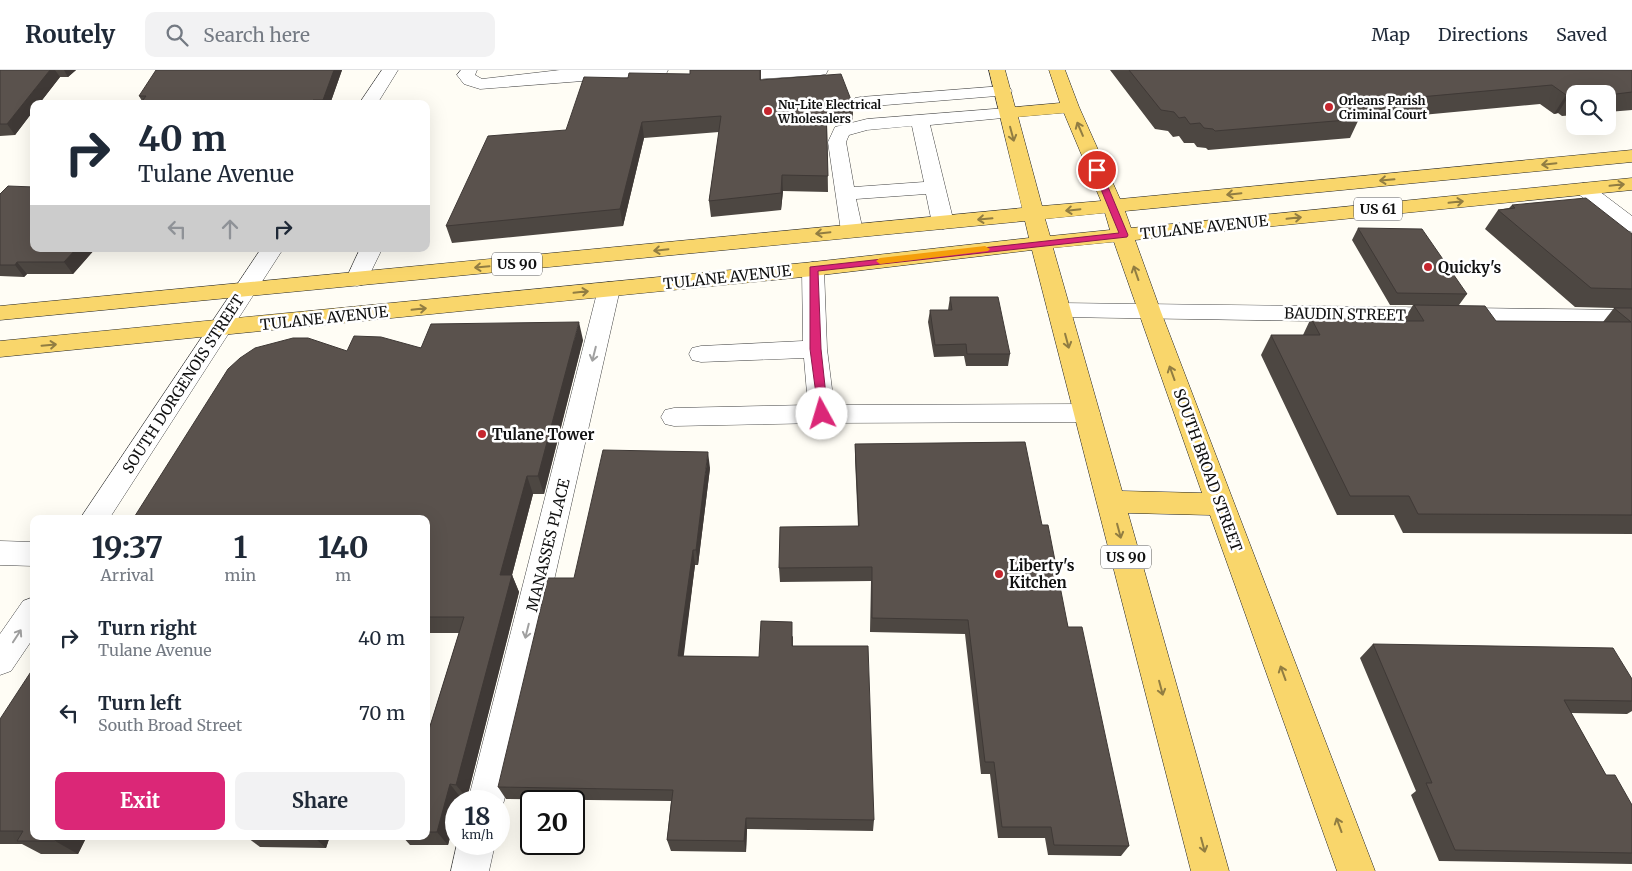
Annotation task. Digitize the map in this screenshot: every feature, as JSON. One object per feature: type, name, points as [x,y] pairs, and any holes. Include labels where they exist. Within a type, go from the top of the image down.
[{"type":"main road","points":[[997,70],[1040,243]]},
{"type":"main road","name":"SOUTH BROAD STREET","points":[[1057,70],[1070,108],[1124,235],[1149,312],[1356,871]]},
{"type":"main road","points":[[1006,112],[1070,108]]},
{"type":"main road","name":"TULANE AVENUE","points":[[0,313],[1632,156]]},
{"type":"main road","name":"TULANE AVENUE","points":[[0,349],[219,329],[813,269],[1040,243],[1632,184]]},
{"type":"main road","name":"US 90","points":[[1040,243],[1210,871]]},
{"type":"main road","points":[[1111,502],[1220,504]]},
{"type":"street","points":[[371,100],[390,70]]},
{"type":"street","points":[[469,70],[466,75],[470,80],[480,84],[567,73],[660,70]]},
{"type":"street","points":[[728,76],[820,70]]},
{"type":"street","points":[[861,102],[1003,91]]},
{"type":"street","points":[[852,231],[837,142],[838,136],[842,131],[860,126],[1006,112]]},
{"type":"street","points":[[920,120],[943,223]]},
{"type":"street","points":[[845,194],[935,187]]},
{"type":"street","points":[[1584,189],[1632,226]]},
{"type":"street","name":"SOUTH DORGENOIS STREET","points":[[97,515],[270,252]]},
{"type":"street","points":[[357,279],[370,252]]},
{"type":"street","points":[[813,269],[816,349],[822,414]]},
{"type":"street","name":"MANASSES PLACE","points":[[489,790],[609,289]]},
{"type":"street","name":"BAUDIN STREET","points":[[1059,310],[1632,318]]},
{"type":"street","points":[[701,354],[816,349]]},
{"type":"street","points":[[674,417],[822,414],[1087,413]]},
{"type":"street","points":[[0,554],[30,554]]},
{"type":"street","points":[[0,661],[30,616]]},
{"type":"street","points":[[470,871],[474,855]]},
{"type":"building","points":[[0,70],[50,70],[7,124],[0,124]]},
{"type":"building","points":[[156,70],[334,70],[323,100],[143,100],[146,96],[139,96]]},
{"type":"building","points":[[690,70],[760,70],[760,80],[841,74],[853,105],[826,107],[828,176],[782,175],[781,193],[709,201],[721,116],[642,122],[620,209],[446,226],[488,136],[566,130],[584,77],[628,78],[629,73],[690,74]]},
{"type":"building","name":"Orleans Parish Criminal Court","points":[[1129,70],[1632,70],[1632,92],[1616,94],[1616,85],[1566,85],[1566,95],[1552,85],[1343,104],[1359,119],[1215,131],[1204,128],[1200,123],[1190,124],[1185,117],[1179,118],[1174,112],[1161,110]]},
{"type":"building","points":[[8,186],[30,187],[30,252],[73,252],[64,262],[17,262],[15,265],[0,265],[0,194]]},
{"type":"building","points":[[1586,198],[1632,234],[1632,289],[1591,288],[1498,210],[1515,208],[1512,205]]},
{"type":"building","points":[[1358,228],[1422,229],[1467,294],[1397,293]]},
{"type":"building","points":[[950,297],[998,297],[1010,354],[967,354],[966,344],[935,345],[930,310],[952,310]]},
{"type":"building","points":[[1414,305],[1485,306],[1496,321],[1631,322],[1614,308],[1632,308],[1632,515],[1418,514],[1409,496],[1350,496],[1271,335],[1320,335],[1311,318],[1349,319],[1351,321],[1424,321]]},
{"type":"building","points":[[579,322],[538,476],[527,476],[500,575],[512,575],[456,785],[450,784],[448,790],[445,790],[445,802],[437,832],[430,832],[430,726],[464,617],[430,617],[430,515],[136,515],[228,369],[255,348],[293,338],[308,338],[347,351],[354,336],[381,337],[421,348],[431,324]]},
{"type":"building","points":[[1025,442],[1042,525],[1048,525],[1068,627],[1082,627],[1129,846],[1054,845],[1051,827],[1002,827],[994,762],[985,762],[968,620],[872,618],[872,567],[779,568],[780,527],[859,526],[855,444]]},
{"type":"building","points":[[603,450],[708,452],[696,550],[693,550],[678,656],[759,657],[761,621],[792,622],[792,646],[868,646],[874,820],[746,818],[744,841],[667,840],[673,790],[498,787],[548,578],[574,578]]},
{"type":"building","points":[[1373,644],[1613,648],[1632,679],[1632,701],[1564,700],[1606,775],[1615,775],[1632,805],[1632,853],[1455,850],[1426,783],[1432,783]]},
{"type":"building","points":[[30,673],[30,840],[55,841],[17,841],[23,831],[0,831],[0,719]]},
{"type":"slow traffic","points":[[880,261],[985,249]]},
{"type":"place","name":"Orleans Parish Criminal Court","points":[[1329,107]]},
{"type":"place","name":"Nu-Lite Electrical Wholesalers","points":[[768,111]]},
{"type":"place","name":"Quicky's","points":[[1428,267]]},
{"type":"place","name":"Tulane Tower","points":[[482,434]]},
{"type":"place","name":"Liberty's Kitchen","points":[[999,574]]},
{"type":"route","points":[[822,414],[816,349],[813,269],[1124,235],[1097,170]]}]
